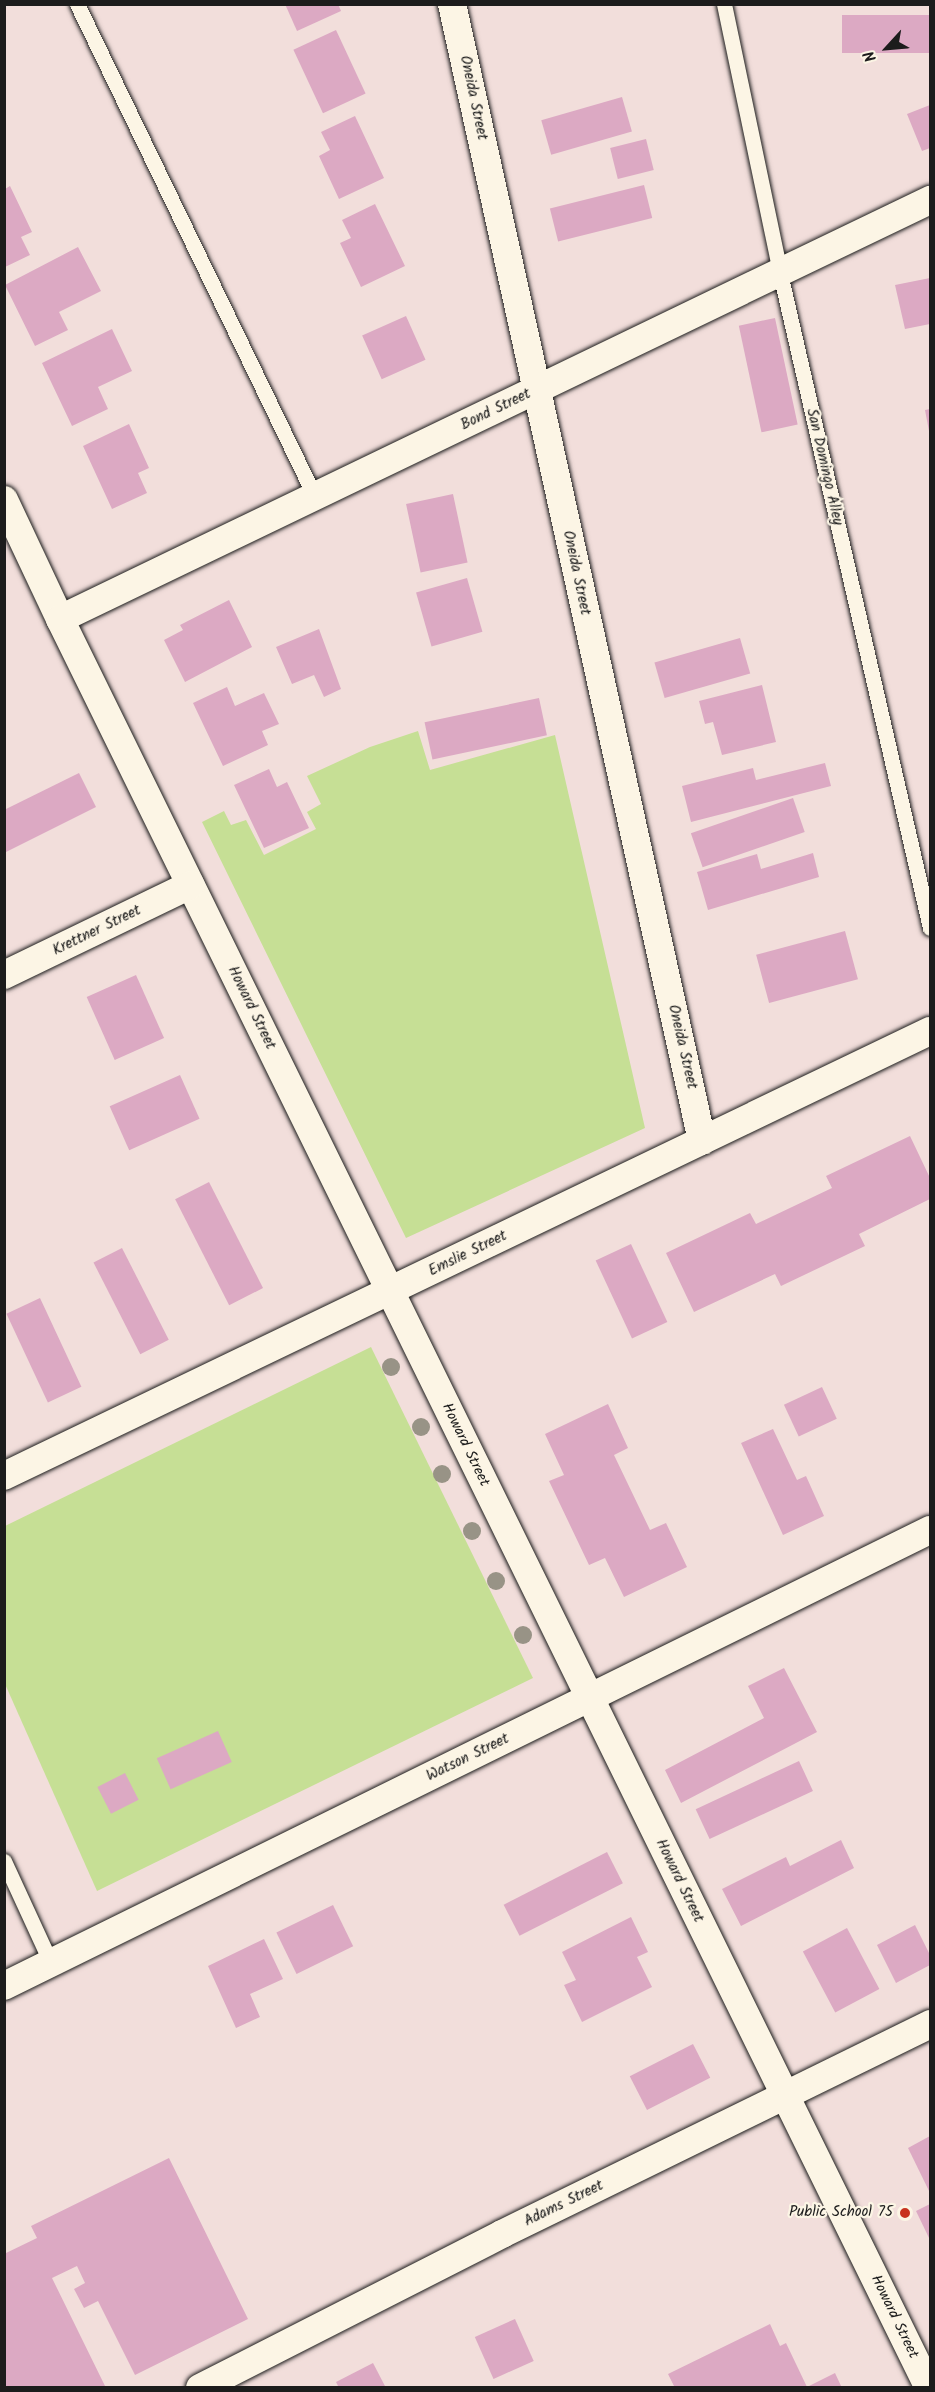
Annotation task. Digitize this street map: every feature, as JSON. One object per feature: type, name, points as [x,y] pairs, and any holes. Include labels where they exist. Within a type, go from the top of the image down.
[{"type":"street","name":"Oneida Street","points":[[452,4],[702,1141]]},
{"type":"street","name":"Bond Street","points":[[60,619],[930,200]]},
{"type":"street","name":"Howard Street","points":[[4,500],[389,1292],[929,2388]]},
{"type":"street","name":"Krettner Street","points":[[4,975],[190,885]]},
{"type":"street","name":"Emslie Street","points":[[4,1476],[930,1031]]},
{"type":"street","name":"Watson Street","points":[[4,1986],[930,1530]]},
{"type":"street","name":"Adams Street","points":[[200,2388],[930,2024]]},
{"type":"lane","points":[[77,4],[315,497]]},
{"type":"lane","name":"San Domingo Alley","points":[[724,4],[780,273],[930,928]]},
{"type":"lane","points":[[4,1861],[51,1963]]},
{"type":"green space","points":[[418,731],[430,770],[555,735],[645,1128],[406,1238],[202,822],[224,811],[231,825],[246,820],[264,855],[316,829],[307,812],[321,804],[307,776],[370,747]]},
{"type":"green space","points":[[371,1347],[533,1678],[97,1891],[5,1684],[5,1526]]},
{"type":"building","points":[[285,4],[338,4],[341,11],[297,31]]},
{"type":"building","points":[[842,15],[930,15],[930,53],[842,53]]},
{"type":"building","points":[[336,30],[366,93],[323,113],[293,50]]},
{"type":"building","points":[[622,97],[632,132],[551,155],[541,120]]},
{"type":"building","points":[[930,105],[930,148],[922,151],[907,114]]},
{"type":"building","points":[[355,116],[384,178],[339,199],[319,156],[330,150],[321,132]]},
{"type":"building","points":[[646,139],[654,170],[618,179],[610,148]]},
{"type":"building","points":[[644,185],[652,218],[558,241],[550,208]]},
{"type":"building","points":[[10,186],[32,232],[21,237],[30,255],[5,267],[5,189]]},
{"type":"building","points":[[375,204],[405,266],[361,287],[340,243],[351,238],[342,220]]},
{"type":"building","points":[[78,247],[101,291],[59,312],[68,330],[35,346],[5,285]]},
{"type":"building","points":[[930,278],[930,324],[905,329],[895,285]]},
{"type":"building","points":[[406,316],[426,360],[382,379],[362,336]]},
{"type":"building","points":[[775,318],[798,425],[761,432],[739,326]]},
{"type":"building","points":[[112,329],[132,371],[98,387],[108,409],[72,426],[42,363]]},
{"type":"building","points":[[930,409],[930,431],[929,431],[925,410]]},
{"type":"building","points":[[129,424],[149,468],[138,473],[147,493],[112,509],[83,446]]},
{"type":"building","points":[[453,494],[468,562],[421,572],[406,504]]},
{"type":"building","points":[[467,578],[482,632],[431,646],[416,593]]},
{"type":"building","points":[[229,600],[252,647],[185,682],[164,640],[183,630],[180,625]]},
{"type":"building","points":[[319,629],[341,689],[324,697],[314,675],[292,684],[276,647]]},
{"type":"building","points":[[740,638],[750,674],[665,698],[654,663]]},
{"type":"building","points":[[762,685],[776,742],[722,755],[713,722],[705,724],[699,701]]},
{"type":"building","points":[[227,687],[235,706],[264,693],[279,724],[262,731],[268,745],[223,766],[193,703]]},
{"type":"building","points":[[539,698],[547,735],[432,759],[425,722]]},
{"type":"building","points":[[825,763],[831,786],[691,822],[682,786],[753,768],[756,780]]},
{"type":"building","points":[[269,769],[277,787],[287,782],[309,828],[264,848],[234,785]]},
{"type":"building","points":[[79,773],[96,807],[4,853],[4,810]]},
{"type":"building","points":[[793,798],[805,832],[703,867],[691,833]]},
{"type":"building","points":[[813,853],[819,877],[708,910],[697,872],[757,854],[761,869]]},
{"type":"building","points":[[845,931],[858,979],[769,1003],[756,955]]},
{"type":"building","points":[[136,975],[164,1038],[115,1060],[87,997]]},
{"type":"building","points":[[180,1075],[200,1119],[129,1150],[110,1106]]},
{"type":"building","points":[[910,1136],[930,1178],[930,1199],[859,1234],[865,1246],[781,1286],[775,1274],[694,1312],[666,1253],[750,1213],[756,1224],[832,1188],[826,1176]]},
{"type":"building","points":[[209,1182],[263,1288],[229,1305],[175,1199]]},
{"type":"building","points":[[631,1244],[667,1322],[632,1338],[596,1260]]},
{"type":"building","points":[[122,1248],[169,1340],[140,1354],[93,1263]]},
{"type":"building","points":[[40,1298],[81,1387],[48,1402],[6,1314]]},
{"type":"building","points":[[822,1387],[837,1419],[799,1436],[784,1405]]},
{"type":"building","points":[[608,1404],[628,1448],[614,1455],[650,1530],[666,1523],[687,1567],[624,1597],[605,1558],[589,1565],[549,1481],[564,1475],[545,1434]]},
{"type":"building","points":[[773,1429],[797,1480],[806,1476],[824,1516],[783,1535],[741,1443]]},
{"type":"building","points":[[784,1668],[817,1732],[681,1803],[665,1770],[764,1718],[748,1686]]},
{"type":"building","points":[[218,1731],[232,1762],[171,1789],[157,1758]]},
{"type":"building","points":[[799,1761],[813,1791],[710,1839],[696,1809]]},
{"type":"building","points":[[125,1773],[139,1800],[111,1814],[97,1787]]},
{"type":"building","points":[[841,1840],[854,1868],[741,1926],[722,1889],[786,1857],[790,1866]]},
{"type":"building","points":[[607,1852],[623,1883],[520,1936],[504,1905]]},
{"type":"building","points":[[333,1905],[353,1946],[297,1974],[276,1933]]},
{"type":"building","points":[[631,1917],[648,1952],[637,1957],[652,1987],[582,2022],[564,1985],[576,1980],[562,1952]]},
{"type":"building","points":[[915,1925],[930,1955],[930,1965],[896,1983],[877,1945]]},
{"type":"building","points":[[847,1928],[879,1989],[835,2012],[803,1951]]},
{"type":"building","points":[[264,1939],[283,1979],[250,1994],[260,2017],[236,2028],[208,1966]]},
{"type":"building","points":[[693,2044],[710,2078],[647,2110],[630,2076]]},
{"type":"building","points":[[930,2136],[930,2193],[908,2148]]},
{"type":"building","points":[[169,2158],[248,2319],[135,2375],[98,2301],[84,2308],[74,2289],[85,2283],[77,2266],[52,2278],[106,2388],[4,2388],[4,2254],[37,2238],[31,2226]]},
{"type":"building","points":[[930,2204],[930,2240],[916,2211]]},
{"type":"building","points":[[515,2319],[534,2361],[494,2379],[475,2337]]},
{"type":"building","points":[[770,2324],[780,2346],[786,2343],[807,2387],[835,2373],[842,2388],[675,2388],[668,2374]]},
{"type":"building","points":[[373,2363],[386,2388],[339,2388],[336,2382]]},
{"type":"place","name":"Public School 75","points":[[905,2213]]}]
